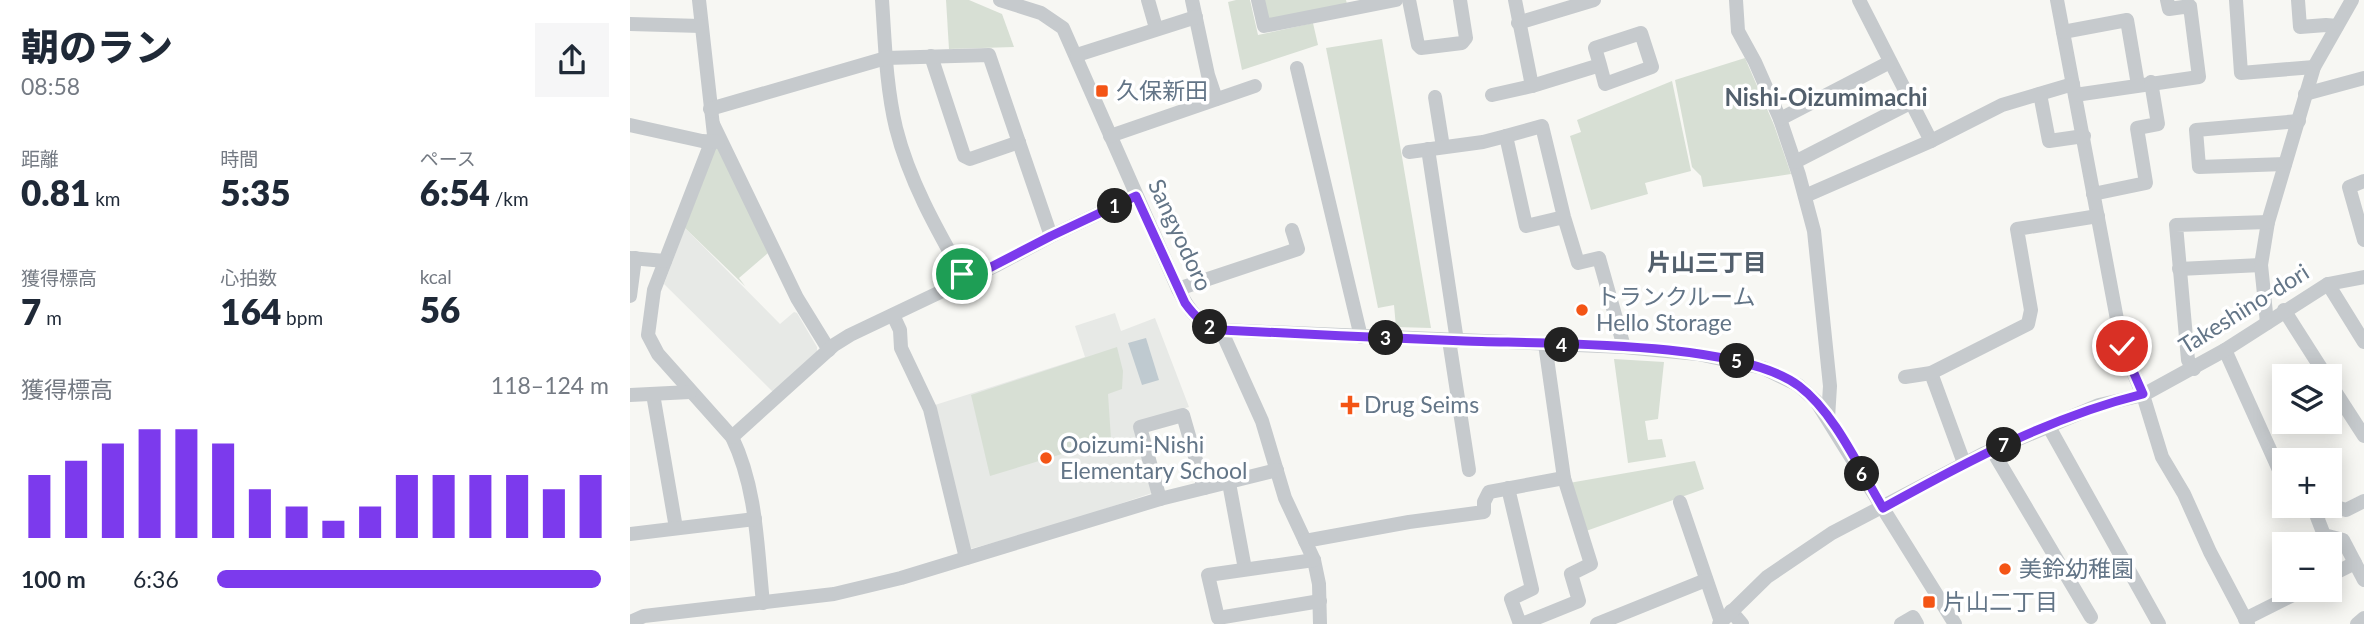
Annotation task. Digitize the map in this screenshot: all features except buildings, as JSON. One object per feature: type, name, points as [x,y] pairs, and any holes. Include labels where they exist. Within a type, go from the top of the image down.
[{"type":"street","points":[[699,0],[710,108],[717,142],[797,298],[829,350]]},
{"type":"street","points":[[882,0],[886,58],[896,129],[923,204],[964,281]]},
{"type":"street","name":"Sangyodoro","points":[[1000,0],[1041,13],[1057,22],[1069,38],[1178,289],[1195,316],[1209,327],[1221,330],[1361,337],[1624,347],[1698,354],[1763,368],[1798,385],[1816,401],[1955,624]]},
{"type":"street","points":[[1148,0],[1156,28]]},
{"type":"street","points":[[1192,0],[1208,75],[1216,99]]},
{"type":"street","points":[[1258,0],[1264,26],[1396,0]]},
{"type":"street","points":[[1409,0],[1418,45],[1421,48],[1462,43],[1466,38],[1460,0]]},
{"type":"street","points":[[1515,0],[1532,86]]},
{"type":"street","points":[[1518,23],[1594,0]]},
{"type":"street","points":[[1736,0],[1738,31],[1780,119],[1814,231],[1830,387],[1828,418]]},
{"type":"street","points":[[1859,0],[1931,141]]},
{"type":"street","points":[[2057,0],[2122,346],[2143,394],[2162,457],[2184,494],[2246,622],[2282,602]]},
{"type":"street","points":[[1805,196],[1931,141],[2003,105],[2040,94],[2199,77],[2190,6],[2169,9],[2167,0]]},
{"type":"street","points":[[2236,0],[2241,73],[2314,67]]},
{"type":"street","points":[[2298,0],[2300,27],[2337,26]]},
{"type":"street","points":[[2267,323],[2261,265],[2269,222],[2314,67],[2352,0]]},
{"type":"street","points":[[1077,55],[1156,28],[1196,18]]},
{"type":"street","points":[[2063,32],[2127,20],[2158,124],[2137,128],[2146,183],[2093,194]]},
{"type":"street","points":[[630,24],[701,26]]},
{"type":"street","points":[[710,108],[886,58],[989,55],[1051,236]]},
{"type":"street","points":[[931,56],[964,156],[970,159],[1019,142]]},
{"type":"street","points":[[1780,119],[1890,62]]},
{"type":"street","points":[[1492,95],[1600,65]]},
{"type":"street","points":[[1297,68],[1361,337]]},
{"type":"street","points":[[2305,94],[2364,78]]},
{"type":"street","points":[[1110,136],[1255,86]]},
{"type":"street","points":[[2040,94],[2049,141],[2084,136]]},
{"type":"street","points":[[1435,97],[1436,148],[1453,341],[1469,470]]},
{"type":"street","points":[[1795,162],[1912,102]]},
{"type":"street","points":[[2285,164],[2199,167],[2196,130],[2299,121]]},
{"type":"street","points":[[630,125],[717,142]]},
{"type":"street","points":[[1409,152],[1506,136],[1542,127],[1578,263],[1599,257],[1624,347]]},
{"type":"street","points":[[1506,136],[1526,226],[1564,217]]},
{"type":"street","points":[[717,142],[654,290],[649,337],[658,354],[732,437],[749,483],[763,603]]},
{"type":"street","points":[[2364,181],[2349,187],[2364,240]]},
{"type":"street","points":[[732,437],[829,350],[850,335],[1136,196]]},
{"type":"street","points":[[1905,377],[1931,373],[2028,324],[2031,310],[2017,229],[2098,216]]},
{"type":"street","points":[[2194,369],[2188,360],[2176,225],[2269,222]]},
{"type":"street","points":[[1178,289],[1298,249],[1292,230]]},
{"type":"street","points":[[630,296],[633,258],[665,261]]},
{"type":"street","points":[[2179,269],[2261,265]]},
{"type":"street","name":"Takeshino-dori","points":[[1720,623],[1767,577],[1832,533],[1992,450],[2099,405],[2143,394],[2225,351],[2284,310],[2328,284],[2363,275]]},
{"type":"street","points":[[2328,284],[2364,342]]},
{"type":"street","points":[[2284,310],[2318,364]]},
{"type":"street","points":[[893,315],[900,330],[901,348],[930,409],[966,558]]},
{"type":"street","points":[[1221,330],[1262,421],[1293,519],[1314,560],[1320,601],[1320,624]]},
{"type":"street","points":[[1508,488],[1532,589],[1511,599],[1521,624],[1579,601],[1571,575],[1591,564],[1563,478],[1545,344]]},
{"type":"street","points":[[2225,351],[2272,454]]},
{"type":"street","points":[[1931,373],[1964,463]]},
{"type":"street","points":[[630,395],[690,391]]},
{"type":"street","points":[[653,394],[676,528]]},
{"type":"street","points":[[2342,402],[2364,436]]},
{"type":"street","points":[[1160,499],[1140,427],[1183,415],[1203,488]]},
{"type":"street","points":[[2049,427],[2159,624]]},
{"type":"street","points":[[1992,450],[2091,617]]},
{"type":"street","points":[[630,622],[644,616],[834,594],[901,578],[1160,499],[1277,470]]},
{"type":"street","points":[[1305,541],[1409,522],[1484,512],[1484,502],[1489,492],[1563,478]]},
{"type":"street","points":[[1229,483],[1245,569]]},
{"type":"street","points":[[2342,509],[2346,510],[2364,501]]},
{"type":"street","points":[[1680,502],[1720,623]]},
{"type":"street","points":[[2317,518],[2323,535],[2343,540],[2364,580]]},
{"type":"street","points":[[630,534],[755,519]]},
{"type":"street","points":[[1314,560],[1208,575],[1218,618],[1320,601]]},
{"type":"street","points":[[2342,570],[2355,563]]},
{"type":"street","points":[[1597,624],[1706,580]]},
{"type":"street","points":[[1731,611],[1742,624]]},
{"type":"street","points":[[1902,624],[1913,617],[1917,624]]},
{"type":"street","points":[[2357,624],[2364,618]]},
{"type":"shaded area","points":[[946,0],[969,0],[1002,14],[1014,47],[949,49]]},
{"type":"shaded area","points":[[1250,0],[1258,35],[1313,23],[1318,45],[1242,70],[1228,2]]},
{"type":"shaded area","points":[[1261,0],[1346,0],[1347,4],[1269,21]]},
{"type":"shaded area","points":[[1382,39],[1431,328],[1396,327],[1394,305],[1378,308],[1326,48]]},
{"type":"shaded area","points":[[1745,58],[1774,125],[1791,174],[1703,187],[1701,176],[1692,167],[1675,80]]},
{"type":"shaded area","points":[[1672,81],[1691,171],[1645,183],[1648,194],[1591,210],[1570,136],[1581,132],[1577,120]]},
{"type":"shaded area","points":[[715,149],[720,149],[768,253],[739,278],[745,286],[685,228]]},
{"type":"shaded area","points":[[685,228],[780,324],[794,312],[797,313],[817,347],[817,351],[773,392],[664,284]]},
{"type":"shaded area","name":"Ooizumi-Nishi Elementary School","points":[[1115,313],[1121,331],[1155,318],[1189,407],[1134,424],[1155,492],[1051,527],[970,549],[935,405],[1085,357],[1075,326]]},
{"type":"shaded area","points":[[1146,338],[1159,380],[1142,385],[1128,343]]},
{"type":"shaded area","points":[[1117,347],[1123,371],[1122,389],[1108,394],[1111,439],[990,476],[971,395]]},
{"type":"shaded area","points":[[1614,359],[1664,362],[1658,419],[1645,421],[1648,440],[1662,439],[1666,457],[1628,463]]},
{"type":"shaded area","points":[[1695,461],[1704,489],[1586,531],[1569,483]]},
{"type":"place","name":"久保新田","points":[[1102,91]]},
{"type":"place","name":"トランクルーム Hello Storage","points":[[1582,310]]},
{"type":"place","name":"Drug Seims","points":[[1350,405]]},
{"type":"place","name":"Ooizumi-Nishi Elementary School","points":[[1046,458]]},
{"type":"place","name":"美鈴幼稚園","points":[[2005,569]]},
{"type":"place","name":"片山二丁目","points":[[1929,602]]},
{"type":"district","name":"Nishi-Oizumimachi","points":[[1826,98]]},
{"type":"district","name":"片山三丁目","points":[[1707,263]]},
{"type":"route","points":[[962,274],[964,281],[1136,196],[1185,303],[1195,316],[1209,327],[1221,330],[1624,347],[1698,354],[1763,368],[1798,385],[1816,401],[1883,508],[1983,454],[2099,405],[2143,394],[2122,346]]}]
